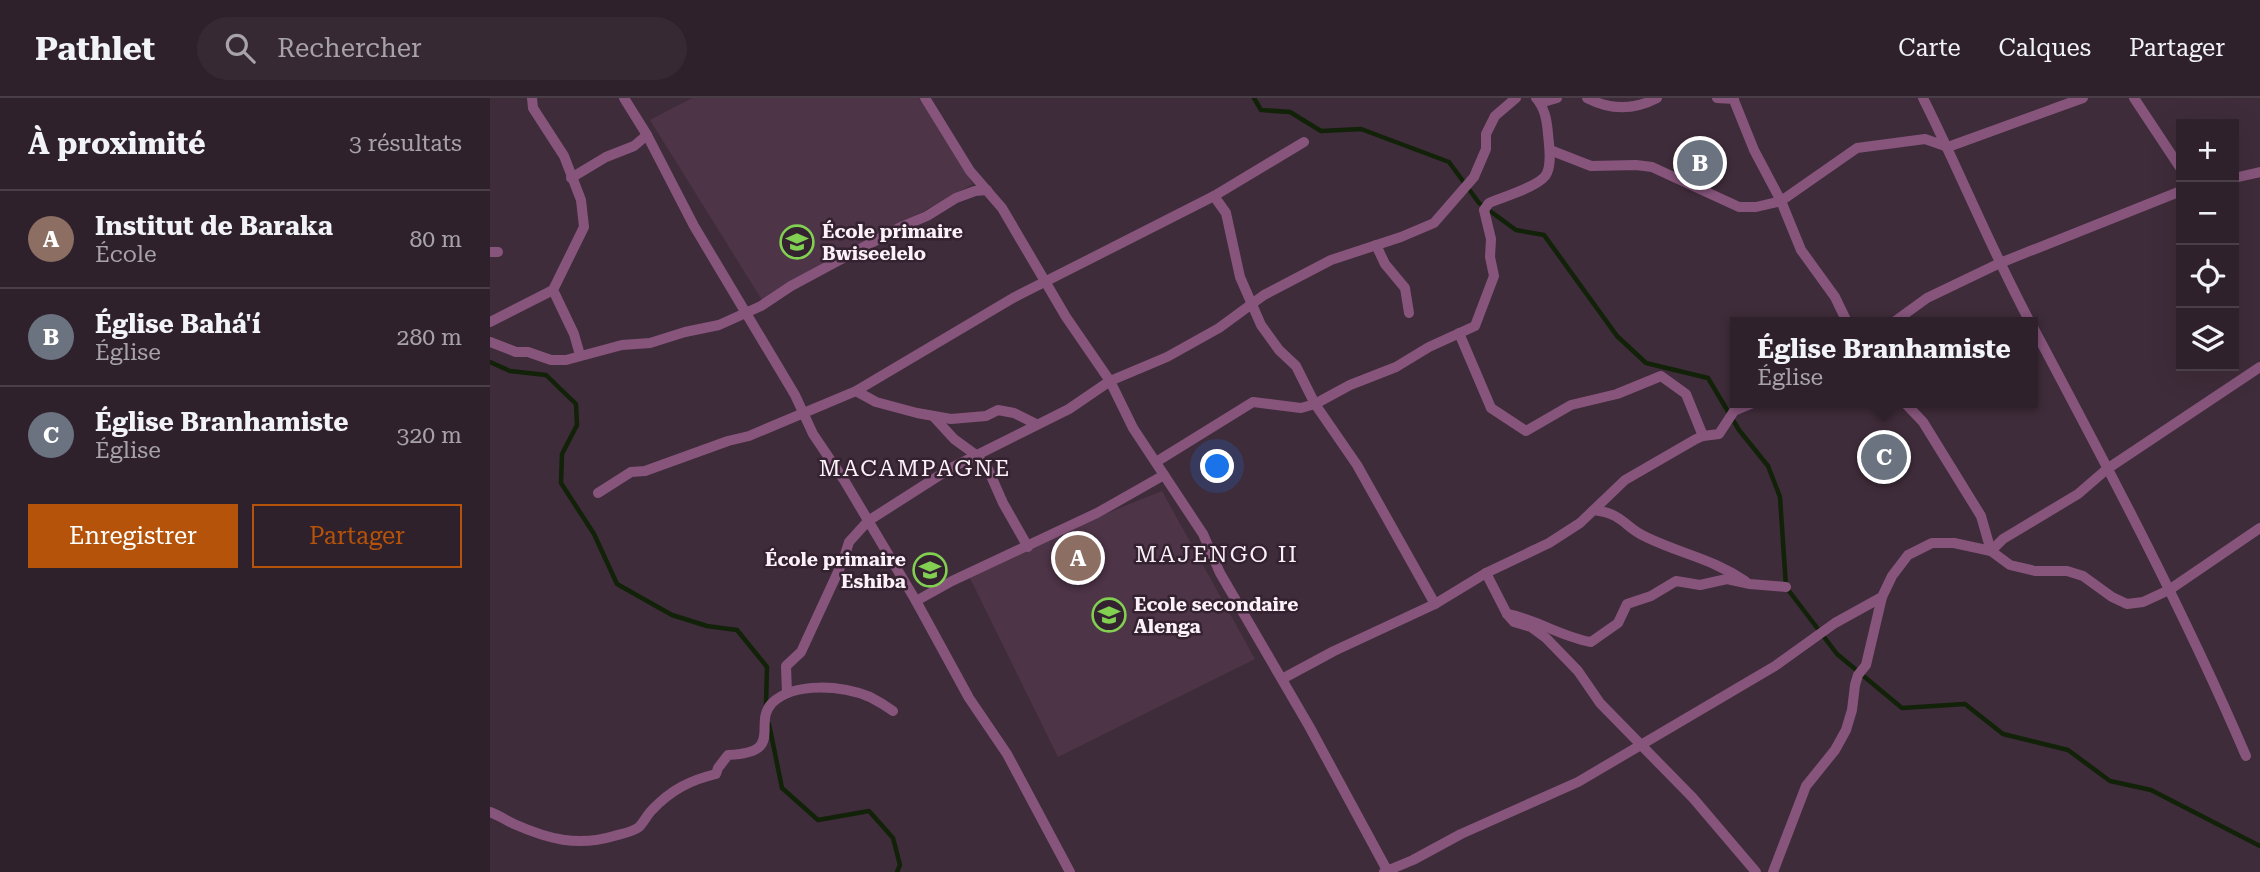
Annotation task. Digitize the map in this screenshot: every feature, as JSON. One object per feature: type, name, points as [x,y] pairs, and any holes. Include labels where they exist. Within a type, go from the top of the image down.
[{"type":"street","points":[[490,321],[553,290],[583,227],[581,200],[564,156],[533,108],[532,98]]},
{"type":"street","points":[[624,98],[803,415],[916,601],[969,698],[1007,754],[1070,872]]},
{"type":"street","points":[[925,98],[971,171],[1002,208],[1066,317],[1110,382],[1133,428],[1203,534],[1220,573],[1282,679],[1386,872],[1461,834],[1578,782],[1774,666],[1835,623],[1882,597]]},
{"type":"street","points":[[787,693],[786,666],[801,652],[849,542],[868,521],[976,455],[1069,409],[1110,382],[1167,357],[1219,328],[1264,295],[1331,260],[1434,223],[1474,177],[1486,149],[1486,134],[1495,116],[1516,98]]},
{"type":"street","points":[[1156,462],[1253,402],[1301,408],[1315,404],[1350,385],[1396,367],[1429,347],[1475,326],[1494,276],[1490,257],[1491,239],[1484,210],[1489,204],[1538,183],[1547,173],[1549,150],[1546,118],[1538,100],[1557,98]]},
{"type":"street","points":[[1587,98],[1599,105],[1634,108],[1657,98]]},
{"type":"street","points":[[1717,98],[1734,98],[1754,150],[1782,201],[1801,250],[1835,297],[1845,317]]},
{"type":"street","points":[[1923,98],[2027,317]]},
{"type":"street","points":[[1549,150],[1591,166],[1652,167],[1740,207],[1756,208],[1782,201],[1857,148],[1924,139],[1948,147],[2083,98]]},
{"type":"street","points":[[2134,98],[2176,161]]},
{"type":"street","points":[[571,178],[606,157],[634,146],[647,135]]},
{"type":"street","points":[[598,493],[631,472],[645,471],[728,441],[738,440],[856,391],[963,326],[1214,196],[1304,142]]},
{"type":"street","points":[[2239,177],[2260,172]]},
{"type":"street","points":[[490,342],[516,352],[528,352],[551,360],[566,360],[622,345],[650,343],[685,332],[719,326],[956,198],[987,190]]},
{"type":"street","points":[[1901,317],[1927,299],[2000,263],[2176,193]]},
{"type":"street","points":[[1214,196],[1226,213],[1240,277],[1261,325],[1296,366],[1315,404],[1357,465],[1435,604]]},
{"type":"street","points":[[1376,244],[1385,264],[1405,288],[1409,313]]},
{"type":"street","points":[[553,290],[574,334],[580,355]]},
{"type":"street","points":[[1459,333],[1491,408],[1525,430],[1571,405],[1618,394],[1661,376],[1686,394],[1703,436]]},
{"type":"street","points":[[2038,337],[2169,590],[2246,756]]},
{"type":"street","points":[[1991,551],[2003,539],[2078,494],[2107,469],[2260,367]]},
{"type":"street","points":[[856,391],[876,402],[933,416],[951,419],[986,416],[998,410],[1014,412],[1037,424]]},
{"type":"street","points":[[1282,679],[1435,604],[1486,573],[1549,543],[1580,523],[1606,495],[1625,480],[1703,436],[1719,434],[1734,411],[1741,408]]},
{"type":"street","points":[[1910,408],[1923,422],[1981,516],[1991,551]]},
{"type":"street","points":[[933,416],[988,469],[1003,503],[1028,547]]},
{"type":"street","points":[[916,601],[952,581],[1097,513],[1164,475]]},
{"type":"street","points":[[1594,510],[1610,512],[1643,536],[1705,558],[1750,584]]},
{"type":"street","points":[[1773,872],[1806,786],[1835,750],[1846,730],[1855,685],[1858,675],[1866,665],[1882,597],[1892,576],[1908,555],[1932,543],[1954,543],[1991,551],[2010,565],[2035,571],[2067,571],[2083,576],[2112,597],[2127,604],[2143,602],[2169,590],[2260,528]]},
{"type":"street","points":[[1486,573],[1507,614],[1514,622],[1531,627],[1546,638],[1578,671],[1600,703],[1638,745],[1693,798],[1756,872]]},
{"type":"street","points":[[1507,614],[1524,617],[1552,631],[1591,642],[1618,623],[1627,604],[1651,596],[1676,582],[1700,585],[1727,579],[1786,587]]},
{"type":"street","points":[[490,812],[541,836],[559,841],[589,842],[637,829],[650,811],[677,789],[695,779],[716,774],[728,755],[750,754],[759,748],[766,731],[766,713],[772,704],[787,693],[826,689],[854,692],[872,698],[893,711]]},
{"type":"shaded area","name":"École primaire Bwiseelelo","points":[[692,98],[919,98],[973,184],[762,300],[650,120]]},
{"type":"shaded area","name":"Ecole secondaire Alenga","points":[[1162,491],[1255,659],[1058,757],[966,570]]},
{"type":"waterway","points":[[1254,98],[1261,110],[1290,112],[1321,131],[1361,129],[1449,162],[1479,203],[1516,230],[1544,235],[1617,336],[1646,363],[1708,378],[1739,430],[1768,466],[1780,497],[1786,587],[1837,654],[1902,708],[1965,704],[2003,734],[2068,750],[2110,781],[2151,790],[2260,846]]},
{"type":"waterway","points":[[490,362],[510,371],[546,375],[576,404],[577,425],[562,454],[561,483],[594,534],[617,584],[672,615],[707,626],[737,630],[767,667],[766,705]]},
{"type":"waterway","points":[[769,724],[782,788],[818,820],[869,811],[893,838],[900,865],[897,872]]},
{"type":"place","name":"Église Bahá'í","points":[[1700,163]]},
{"type":"place","name":"École primaire Bwiseelelo","points":[[797,242]]},
{"type":"place","name":"Église Branhamiste","points":[[1884,457]]},
{"type":"place","name":"Institut de Baraka","points":[[1078,558]]},
{"type":"place","name":"École primaire Eshiba","points":[[930,570]]},
{"type":"place","name":"Ecole secondaire Alenga","points":[[1109,615]]},
{"type":"district","name":"MACAMPAGNE","points":[[915,468]]},
{"type":"district","name":"MAJENGO II","points":[[1217,554]]}]
